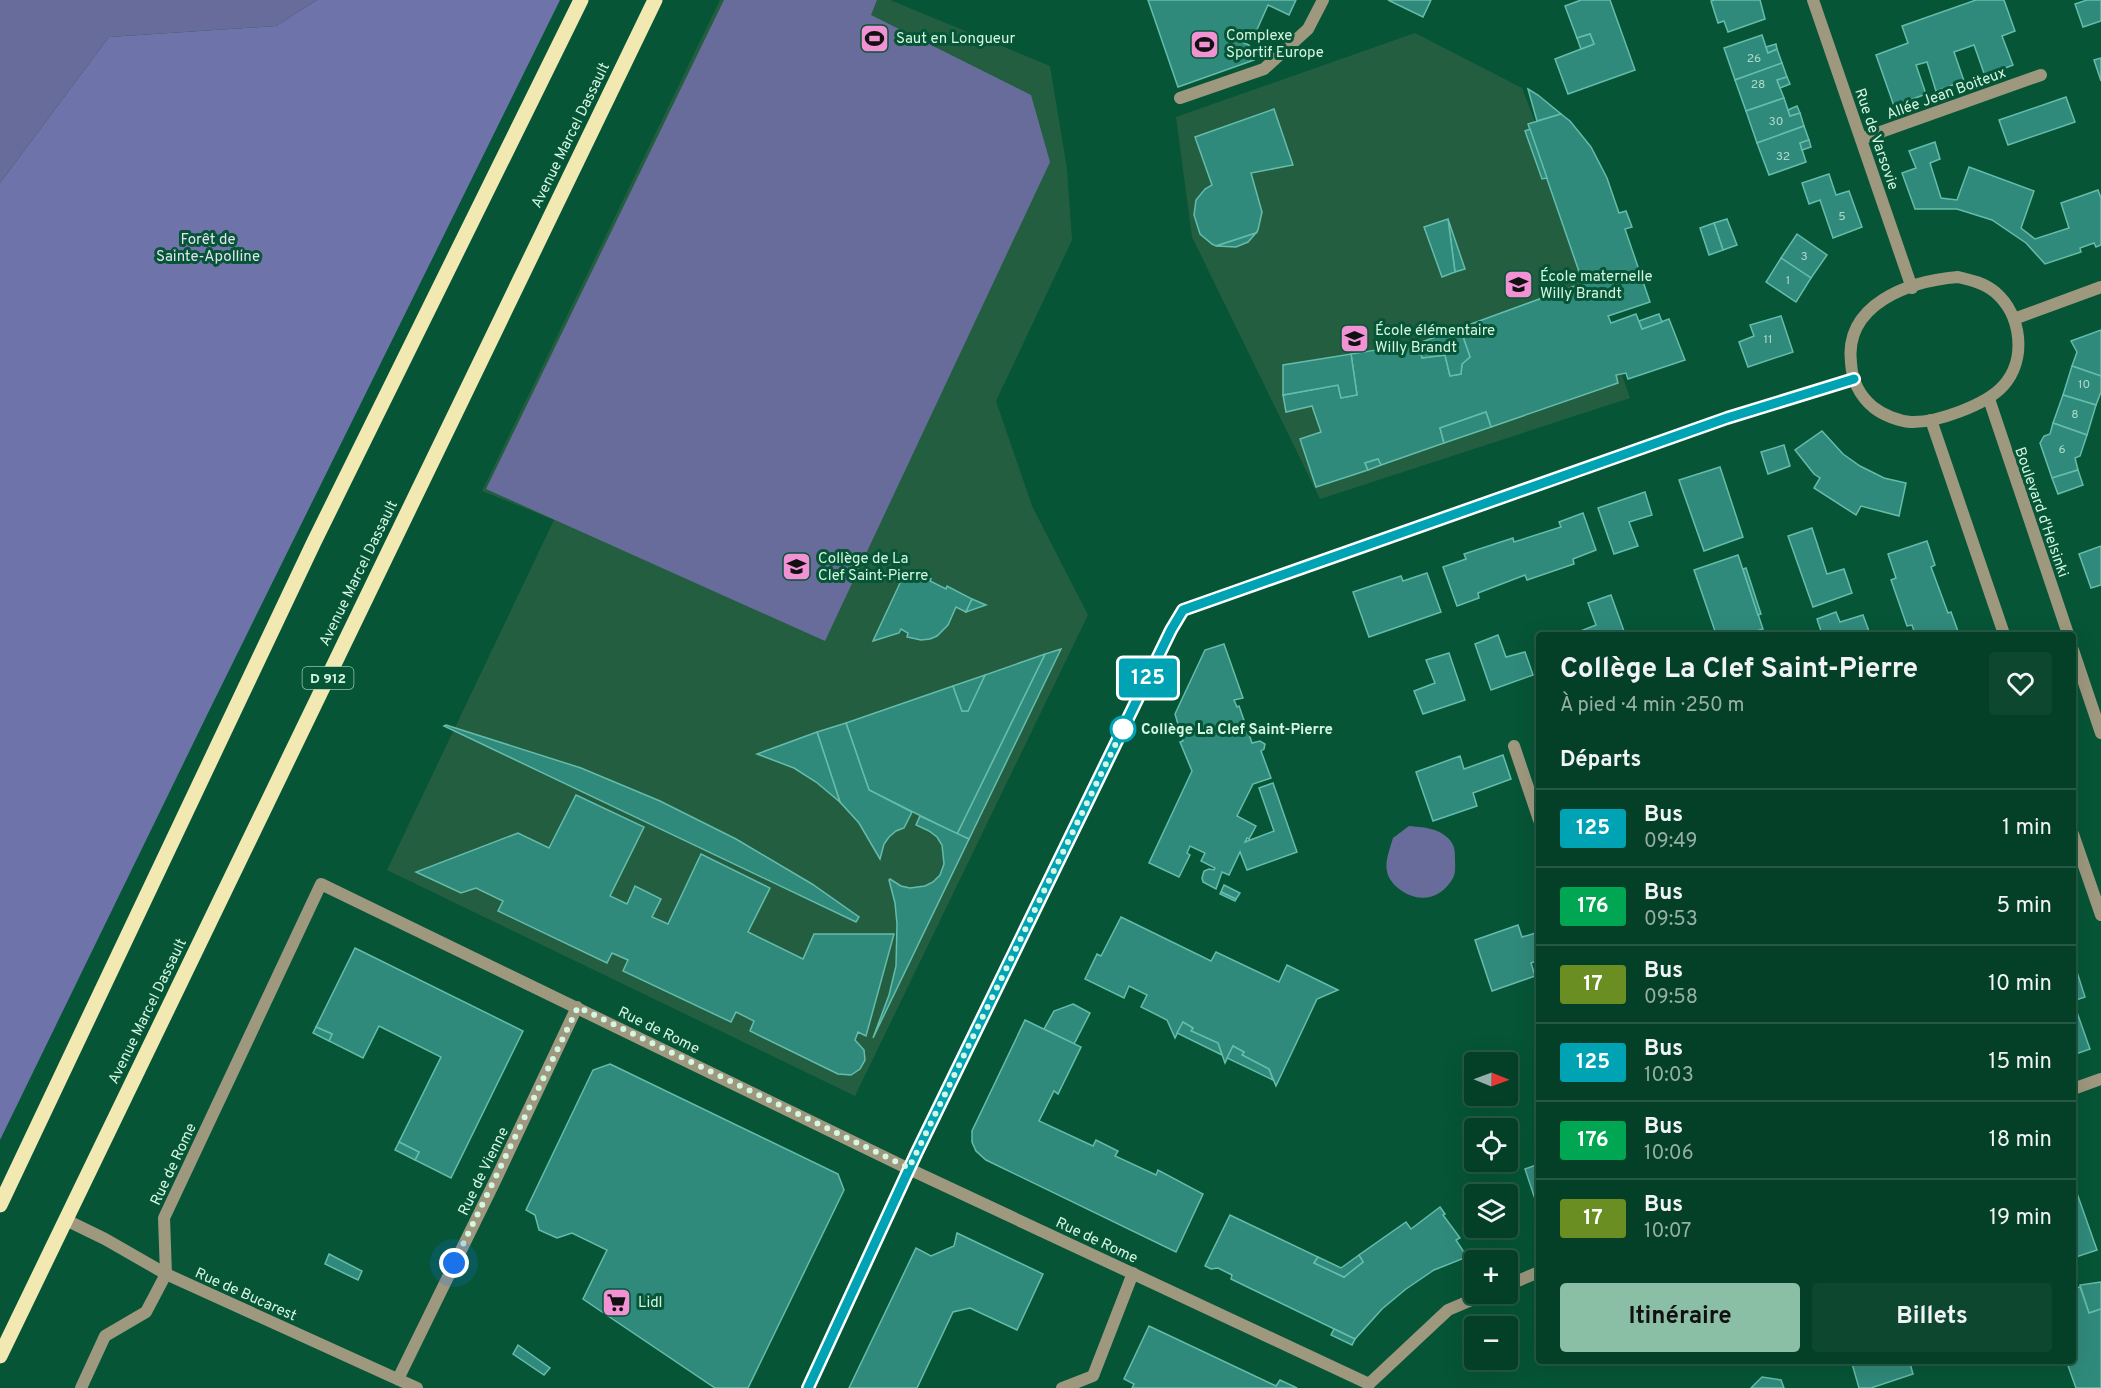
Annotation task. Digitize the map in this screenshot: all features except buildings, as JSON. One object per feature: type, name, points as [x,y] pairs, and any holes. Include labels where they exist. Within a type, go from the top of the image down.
[{"type":"main road","points":[[0,1205],[314,542],[581,0]]},
{"type":"main road","name":"Avenue Marcel Dassault","points":[[0,1356],[655,0]]},
{"type":"street","points":[[1180,98],[1264,69],[1308,29],[1323,0]]},
{"type":"street","name":"Rue de Varsovie","points":[[1813,0],[1912,288]]},
{"type":"street","name":"Allée Jean Boiteux","points":[[1861,139],[2041,75]]},
{"type":"street","points":[[1958,277],[1978,282],[1996,292],[2009,308],[2014,319],[2019,347],[2014,367],[2004,385],[1989,399],[1931,420],[1911,422],[1890,417],[1873,407],[1859,391],[1854,379],[1849,352],[1854,332],[1864,314],[1880,300],[1937,279],[1958,277]]},
{"type":"street","points":[[2014,319],[2101,287]]},
{"type":"street","points":[[808,1388],[909,1168],[1166,640],[1183,610],[1727,418],[1854,379]]},
{"type":"street","name":"Boulevard d'Helsinki","points":[[1989,399],[2067,632]]},
{"type":"street","points":[[1931,420],[2003,632]]},
{"type":"street","points":[[2076,659],[2101,733]]},
{"type":"street","points":[[1514,746],[1536,811]]},
{"type":"street","points":[[2076,843],[2101,915]]},
{"type":"street","name":"Rue de Rome","points":[[166,1274],[164,1218],[321,884],[909,1168],[1369,1386]]},
{"type":"street","name":"Rue de Vienne","points":[[398,1379],[578,1007]]},
{"type":"street","points":[[2076,1088],[2101,1079]]},
{"type":"street","name":"Rue de Bucarest","points":[[66,1220],[105,1239],[166,1274],[417,1388]]},
{"type":"street","points":[[1062,1388],[1094,1382],[1133,1273]]},
{"type":"street","points":[[1518,1280],[1536,1273]]},
{"type":"street","points":[[81,1388],[105,1336],[146,1312],[166,1274]]},
{"type":"street","points":[[1369,1386],[1448,1310],[1464,1303]]},
{"type":"shaded area","points":[[0,0],[317,0],[276,26],[109,37],[0,183]]},
{"type":"shaded area","name":"Collège de La Clef Saint-Pierre","points":[[720,0],[890,0],[1050,66],[1067,169],[1072,240],[996,401],[1032,506],[1088,615],[855,1096],[387,870],[554,520],[482,491]]},
{"type":"shaded area","points":[[724,0],[877,0],[871,15],[1031,95],[1050,162],[825,641],[486,489]]},
{"type":"shaded area","name":"École élémentaire Willy Brandt","points":[[1415,33],[1522,88],[1630,398],[1320,499],[1192,237],[1176,117]]},
{"type":"shaded area","points":[[1409,826],[1440,832],[1448,838],[1455,851],[1454,876],[1442,891],[1435,895],[1421,898],[1405,893],[1389,877],[1386,865],[1393,838]]},
{"type":"green space","name":"Forêt de Sainte-Apolline","points":[[317,0],[560,0],[0,1140],[0,183],[109,37],[276,26]]},
{"type":"bus line","name":"125","points":[[808,1388],[909,1168],[1171,630],[1183,610],[1727,418],[1854,379]]},
{"type":"place","name":"Saut en Longueur","points":[[875,38]]},
{"type":"place","name":"Complexe Sportif Europe","points":[[1205,44]]},
{"type":"place","name":"École maternelle Willy Brandt","points":[[1519,285]]},
{"type":"place","name":"École élémentaire Willy Brandt","points":[[1354,339]]},
{"type":"place","name":"Collège de La Clef Saint-Pierre","points":[[797,567]]},
{"type":"place","name":"Collège La Clef Saint-Pierre","points":[[1123,729]]},
{"type":"place","name":"Lidl","points":[[617,1302]]},
{"type":"route","points":[[454,1263],[578,1007],[909,1168],[1123,729]]}]
